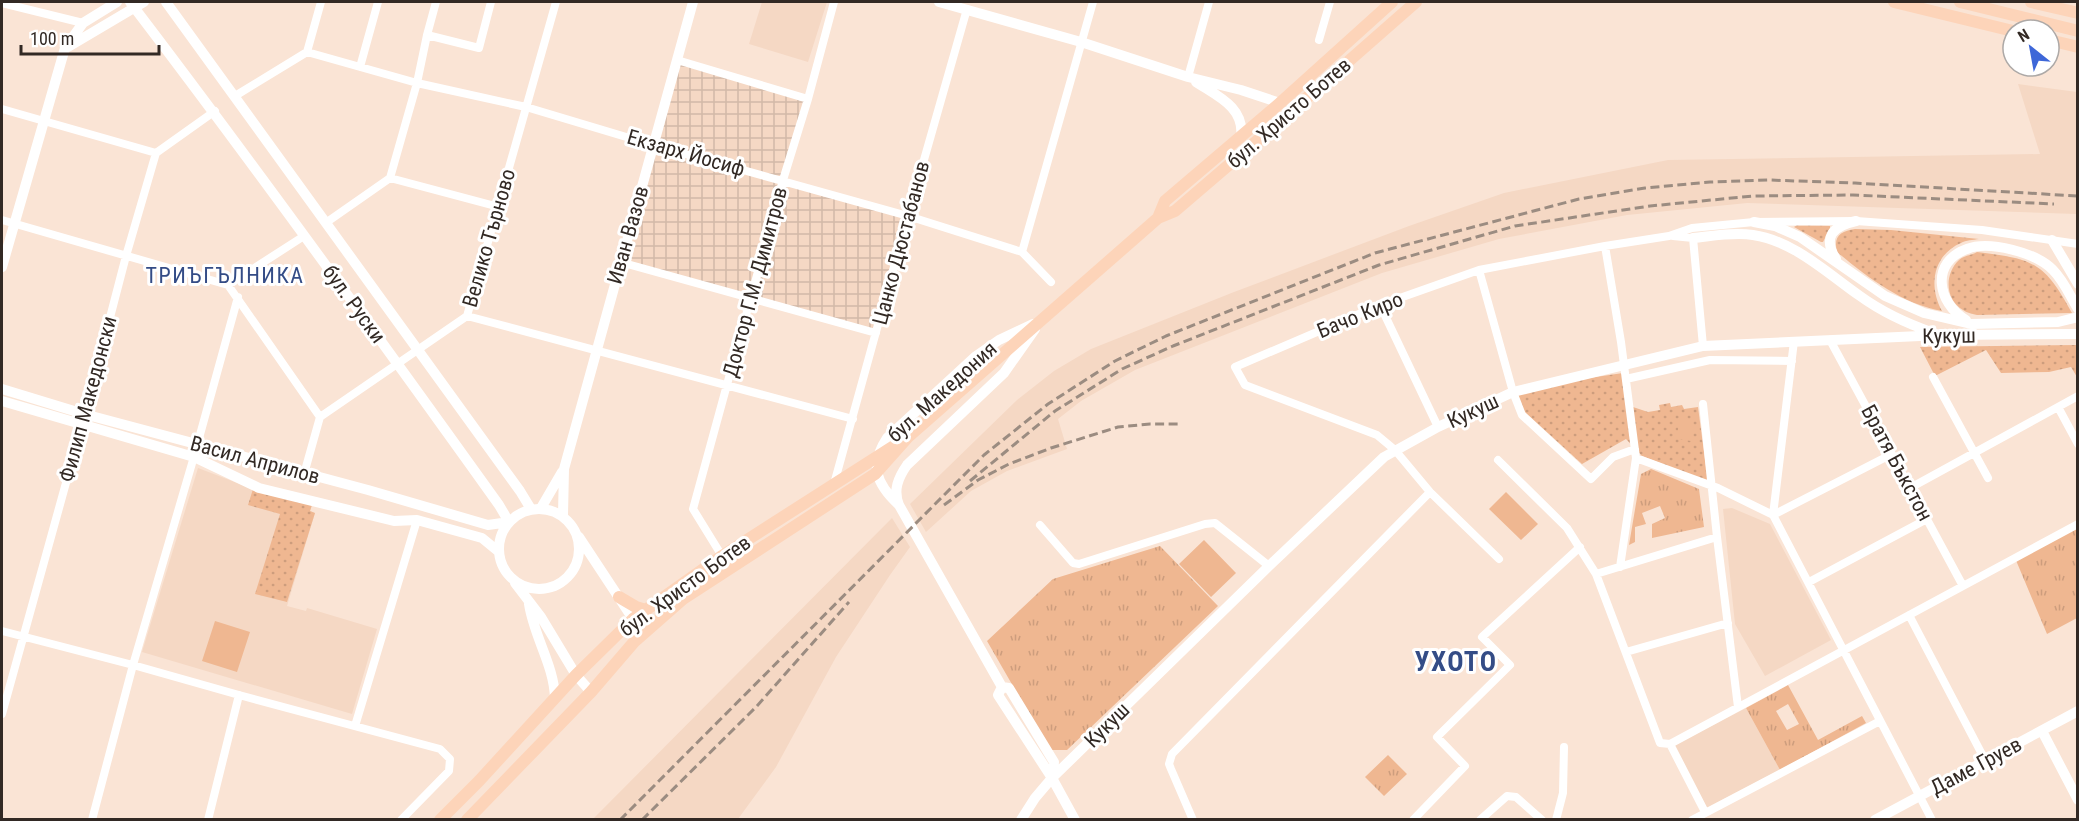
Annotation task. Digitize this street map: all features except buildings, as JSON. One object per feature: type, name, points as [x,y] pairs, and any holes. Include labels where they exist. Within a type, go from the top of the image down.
[{"type":"main road","name":"бул. Христо Ботев","points":[[1158,218],[1165,201],[1280,103],[1392,2]]},
{"type":"main road","name":"бул. Христо Ботев","points":[[467,819],[591,692],[634,642],[684,599],[875,474],[908,437],[1158,218],[1175,211],[1416,2]]},
{"type":"main road","points":[[1894,2],[2001,28]]},
{"type":"main road","points":[[1960,2],[2078,31]]},
{"type":"main road","points":[[2031,2],[2078,13]]},
{"type":"main road","points":[[2061,42],[2078,46]]},
{"type":"main road","points":[[1280,103],[1293,110]]},
{"type":"main road","name":"бул. Христо Ботев","points":[[440,819],[479,781],[576,675],[633,619],[722,556],[908,437]]},
{"type":"main road","points":[[619,597],[646,610]]},
{"type":"street","points":[[2,267],[65,48],[82,23],[117,2]]},
{"type":"street","name":"бул. Руски","points":[[166,2],[520,491],[536,509]]},
{"type":"street","points":[[235,96],[307,52],[321,2]]},
{"type":"street","points":[[360,67],[378,2]]},
{"type":"street","points":[[327,222],[390,178],[417,83],[436,2]]},
{"type":"street","points":[[427,35],[479,48],[491,2]]},
{"type":"street","name":"Велико Търново","points":[[320,417],[467,316],[500,207],[556,2]]},
{"type":"street","name":"Иван Вазов","points":[[563,515],[564,470],[693,2]]},
{"type":"street","name":"Доктор Г.М. Димитров","points":[[722,556],[693,509],[834,2]]},
{"type":"street","points":[[939,2],[968,5],[1188,77],[1241,90],[1280,103]]},
{"type":"street","points":[[1022,252],[1093,2]]},
{"type":"street","points":[[1188,77],[1209,2]]},
{"type":"street","points":[[1319,40],[1330,2]]},
{"type":"street","points":[[2,3],[82,23]]},
{"type":"street","points":[[65,48],[136,4]]},
{"type":"street","name":"бул. Руски","points":[[136,4],[398,364],[509,522]]},
{"type":"street","name":"Цанко Дюстабанов","points":[[834,484],[968,5]]},
{"type":"street","name":"Екзарх Йосиф","points":[[307,52],[417,83],[526,107],[908,216],[1022,252],[1051,282]]},
{"type":"street","points":[[677,60],[808,99]]},
{"type":"street","points":[[1188,77],[1231,105],[1240,119],[1241,137]]},
{"type":"street","points":[[2,109],[156,153],[214,111]]},
{"type":"street","name":"Филип Македонски","points":[[2,714],[156,153]]},
{"type":"street","points":[[390,178],[500,207]]},
{"type":"street","points":[[2,219],[228,285],[320,417],[304,474]]},
{"type":"street","points":[[1838,262],[1830,247],[1832,235],[1841,226],[1856,221]]},
{"type":"street","name":"Бачо Киро","points":[[1395,450],[1377,435],[1245,385],[1235,367],[1380,305],[1479,270],[1669,236],[1692,228],[1754,222],[1856,221],[1982,230],[2078,244]]},
{"type":"street","points":[[1754,222],[1775,226],[1800,237],[1869,286],[1924,313],[1971,324],[2058,321],[2078,317]]},
{"type":"street","points":[[1703,346],[1694,238],[1728,235],[1754,235],[1785,245],[1877,307],[1942,335]]},
{"type":"street","points":[[228,285],[304,236]]},
{"type":"street","name":"Бачо Киро","points":[[1669,236],[1694,238]]},
{"type":"street","points":[[2052,240],[2078,284]]},
{"type":"street","points":[[1605,246],[1636,458],[1620,567]]},
{"type":"street","points":[[1971,324],[1949,306],[1942,290],[1943,272],[1952,259],[1967,248],[1988,247],[2036,257],[2054,270],[2078,309]]},
{"type":"street","points":[[620,262],[876,333]]},
{"type":"street","points":[[1479,270],[1513,392],[1522,415],[1591,479],[1614,457],[1635,449]]},
{"type":"street","points":[[92,819],[133,665],[198,444],[238,297]]},
{"type":"street","points":[[1380,305],[1438,427]]},
{"type":"street","points":[[467,316],[853,419]]},
{"type":"street","name":"бул. Македония","points":[[899,505],[880,484],[877,468],[879,452],[887,438],[987,347],[1041,321]]},
{"type":"street","name":"бул. Македония","points":[[1041,321],[1004,373],[907,465],[896,488],[896,497],[1002,687],[998,695],[1052,778],[1075,819]]},
{"type":"street","name":"Кукуш","points":[[1021,819],[1052,778],[1371,469],[1395,450],[1513,392],[1703,346],[1942,335],[2078,334]]},
{"type":"street","name":"Братя Бъкстон","points":[[1830,340],[1963,586]]},
{"type":"street","points":[[1794,341],[1773,515],[1932,819]]},
{"type":"street","points":[[1626,379],[1710,360],[1792,361]]},
{"type":"street","points":[[1933,377],[1988,478]]},
{"type":"street","name":"Васил Априлов","points":[[2,389],[194,457],[259,488],[385,520],[417,520],[482,538],[499,552]]},
{"type":"street","points":[[1910,488],[2078,396]]},
{"type":"street","name":"Васил Априлов","points":[[2,401],[198,444],[304,474],[368,489],[488,525],[509,522]]},
{"type":"street","points":[[1703,404],[1738,707]]},
{"type":"street","points":[[2058,407],[2078,444]]},
{"type":"street","points":[[1395,450],[1430,492],[1499,559]]},
{"type":"street","points":[[1773,515],[1892,454]]},
{"type":"street","points":[[1636,458],[1711,485],[1773,515]]},
{"type":"street","points":[[1498,460],[1567,528],[1596,574],[1660,743],[1671,744],[2078,524]]},
{"type":"street","name":"Иван Вазов","points":[[536,509],[564,470]]},
{"type":"street","points":[[1193,819],[1169,764],[1172,754],[1430,492]]},
{"type":"street","points":[[591,692],[576,675],[541,617],[529,604],[501,563],[500,538],[515,516],[536,509],[552,510],[563,515],[633,619],[637,635],[634,642]]},
{"type":"street","points":[[1809,582],[1927,519]]},
{"type":"street","points":[[355,726],[417,520]]},
{"type":"street","points":[[1040,525],[1073,563],[1079,564],[1215,523],[1269,566]]},
{"type":"street","points":[[514,580],[531,588],[541,589],[560,584],[578,562],[580,552],[577,534]]},
{"type":"street","points":[[1596,574],[1717,537]]},
{"type":"street","points":[[1413,819],[1465,766],[1437,737],[1510,666],[1482,638],[1580,547]]},
{"type":"street","points":[[529,604],[531,618],[555,683],[555,698]]},
{"type":"street","points":[[1909,615],[1985,760]]},
{"type":"street","points":[[1626,652],[1728,623]]},
{"type":"street","points":[[2,632],[133,665],[440,749],[450,759],[449,771],[401,819]]},
{"type":"street","points":[[208,819],[239,695]]},
{"type":"street","name":"Даме Груев","points":[[1875,819],[2078,711]]},
{"type":"street","points":[[1692,819],[1880,721]]},
{"type":"street","points":[[2042,731],[2078,800]]},
{"type":"street","points":[[1671,744],[1705,812]]},
{"type":"street","points":[[1556,819],[1563,793],[1564,747]]},
{"type":"street","points":[[1480,819],[1507,796],[1516,797],[1542,819]]},
{"type":"shaded area","points":[[762,2],[827,2],[808,62],[749,44]]},
{"type":"shaded area","points":[[677,60],[808,99],[783,180],[908,216],[876,333],[620,262]]},
{"type":"shaded area","points":[[2018,84],[2077,92],[2077,214],[1747,203],[1627,215],[1499,239],[1382,273],[1135,370],[1081,401],[1058,419],[1067,449],[1007,471],[971,491],[926,532],[910,504],[1017,400],[1054,371],[1091,349],[1234,292],[1504,193],[1668,160],[2040,154]]},
{"type":"shaded area","points":[[198,468],[253,489],[312,505],[310,511],[315,513],[287,606],[306,611],[307,608],[377,629],[352,714],[142,652]]},
{"type":"shaded area","points":[[1732,508],[1770,524],[1831,640],[1765,676],[1735,624],[1723,509]]},
{"type":"shaded area","points":[[892,518],[910,547],[836,657],[776,767],[738,819],[593,819]]},
{"type":"shaded area","points":[[1746,708],[1780,770],[1706,808],[1673,746]]},
{"type":"green space","points":[[1797,225],[1830,226],[1830,228],[1821,242],[1794,227]]},
{"type":"green space","points":[[1855,229],[1891,230],[1979,239],[1965,241],[1952,248],[1939,263],[1934,282],[1942,311],[1899,296],[1860,271],[1837,252],[1836,242],[1839,235]]},
{"type":"green space","points":[[1977,252],[2012,257],[2035,266],[2053,283],[2072,313],[1977,315],[1957,306],[1950,293],[1951,272],[1959,260]]},
{"type":"green space","points":[[2077,345],[2077,377],[2071,367],[2049,372],[2001,373],[1986,350],[1935,376],[1920,347]]},
{"type":"green space","points":[[1623,373],[1627,405],[1648,412],[1660,410],[1659,405],[1670,403],[1671,407],[1682,405],[1684,409],[1698,407],[1708,482],[1642,456],[1626,439],[1582,464],[1517,405],[1518,395],[1534,386]]},
{"type":"green space","points":[[1679,420],[1693,422],[1691,441],[1677,439]]},
{"type":"green space","points":[[1651,469],[1699,489],[1704,527],[1652,538],[1652,524],[1665,518],[1660,506],[1642,513],[1646,524],[1635,527],[1635,542],[1629,545],[1641,474]]},
{"type":"green space","points":[[253,489],[312,505],[310,511],[315,513],[287,602],[255,594],[280,514],[248,505]]},
{"type":"green space","points":[[1506,492],[1538,524],[1521,540],[1489,509]]},
{"type":"green space","points":[[2077,524],[2077,618],[2047,634],[2015,558]]},
{"type":"green space","points":[[1204,540],[1236,573],[1211,597],[1179,564]]},
{"type":"green space","points":[[1160,546],[1218,606],[1067,750],[1050,750],[987,641],[1053,579]]},
{"type":"green space","points":[[215,621],[250,632],[237,672],[202,661]]},
{"type":"green space","points":[[1788,685],[1818,740],[1862,716],[1866,723],[1780,770],[1746,708]],"holes":[[[1788,704],[1799,724],[1787,730],[1776,711]]]},
{"type":"green space","points":[[1388,755],[1407,774],[1384,796],[1365,777]]},
{"type":"railway","points":[[620,820],[984,455],[1048,404],[1115,361],[1166,336],[1375,253],[1579,199],[1645,188],[1710,182],[1769,180],[2078,196]]},
{"type":"railway","points":[[970,481],[1055,411],[1122,369],[1173,346],[1379,265],[1515,226],[1650,206],[1753,196],[1853,195],[2054,204]]},
{"type":"railway","points":[[944,505],[978,480],[1009,464],[1051,448],[1118,427],[1180,424]]},
{"type":"railway","points":[[642,820],[756,707],[849,602]]},
{"type":"district","name":"ТРИЪГЪЛНИКА","points":[[225,275]]},
{"type":"district","name":"УХОТО","points":[[1456,662]]}]
